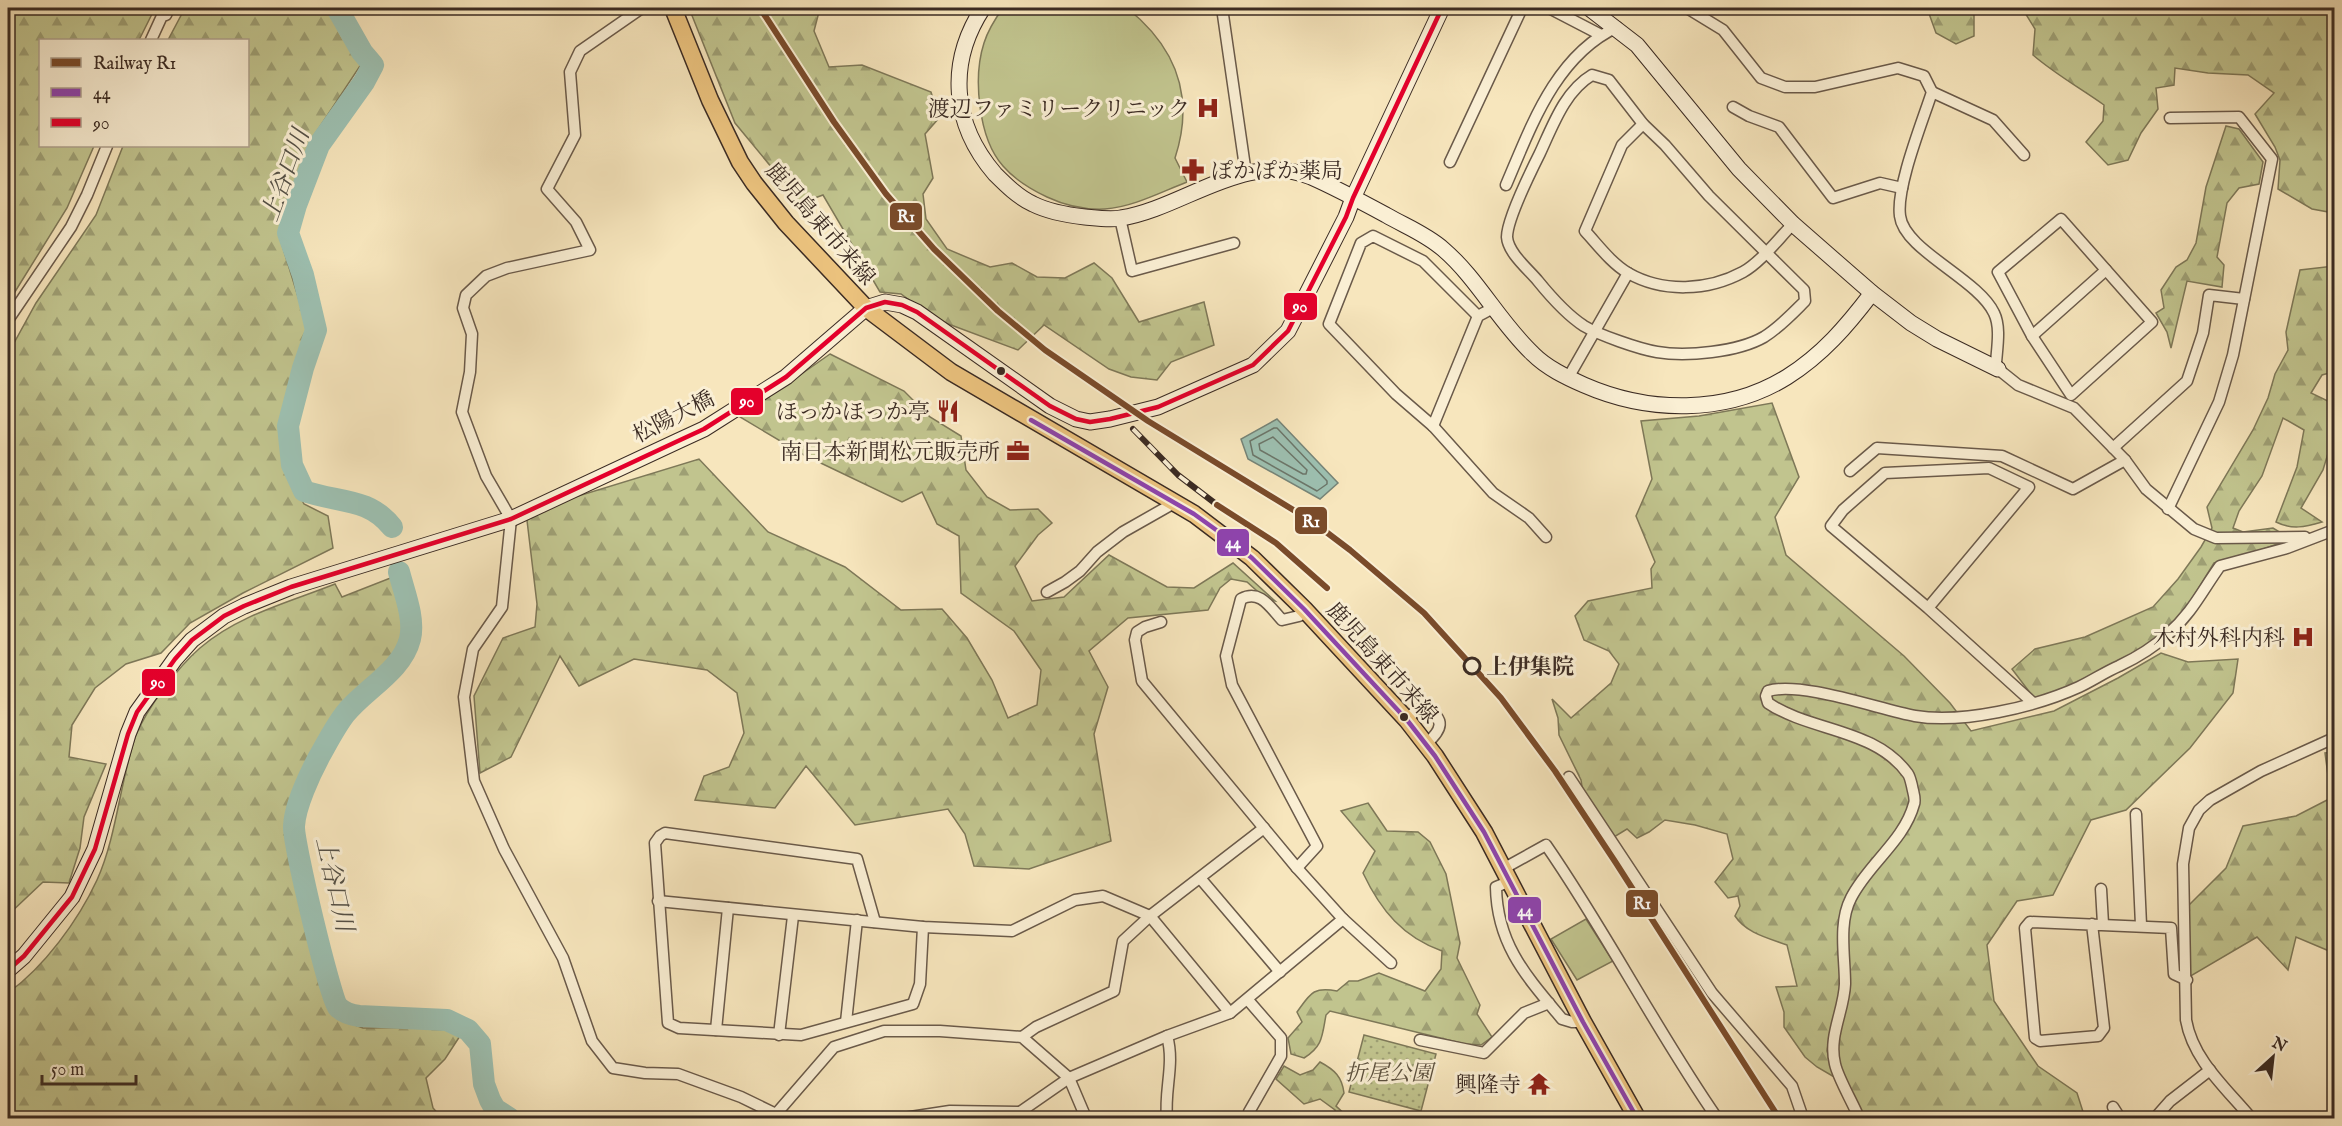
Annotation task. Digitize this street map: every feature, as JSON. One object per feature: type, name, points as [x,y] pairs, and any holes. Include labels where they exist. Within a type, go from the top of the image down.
[{"type":"main road","name":"鹿児島東市来線","points":[[673,8],[710,100],[740,162],[786,223],[866,308],[951,372],[1174,503],[1226,537],[1252,558],[1304,609],[1407,720],[1426,744],[1484,832],[1504,875],[1636,1119]]},
{"type":"street","points":[[151,39],[162,16],[166,15],[170,8]]},
{"type":"street","points":[[642,8],[580,51],[570,72],[575,135],[547,189],[576,222],[590,250],[507,268],[486,276],[466,294],[463,308],[472,334],[470,372],[462,412],[486,476],[511,519],[502,607],[473,649],[464,697],[474,781],[504,849],[563,958],[592,1041],[613,1068],[645,1073],[678,1074],[741,1097],[778,1117],[834,1047],[884,1031],[940,1031],[1022,1037],[1069,1078],[1086,1119]]},
{"type":"street","points":[[844,8],[861,8]]},
{"type":"street","points":[[983,8],[964,50],[959,69],[959,99],[966,126],[987,164],[1004,184],[1029,202],[1048,210],[1085,217],[1120,218],[1171,202],[1211,184],[1246,174],[1266,170],[1295,172],[1353,198],[1419,233],[1442,248],[1465,271],[1493,308],[1534,355],[1568,378],[1602,393],[1632,402],[1676,407],[1731,399],[1770,386],[1808,362],[1828,346],[1872,293]]},
{"type":"street","points":[[1222,8],[1246,174]]},
{"type":"street","points":[[866,308],[878,303],[892,302],[917,312],[1050,406],[1076,419],[1090,422],[1158,406],[1198,391],[1253,365],[1288,331],[1346,217],[1442,8]]},
{"type":"street","points":[[1450,162],[1522,8]]},
{"type":"street","points":[[1549,8],[1601,34]]},
{"type":"street","points":[[1589,8],[1617,27],[1656,66],[1704,129],[1739,169],[1793,224],[1872,293],[1911,323],[1937,339],[1998,369],[2018,385],[2074,408],[2125,460],[2146,489],[2194,529],[2216,538],[2302,538],[2334,530]]},
{"type":"street","points":[[1687,8],[1724,30],[1761,78],[1785,87],[1815,87],[1898,68],[1924,76],[1932,92],[1993,120],[2024,155]]},
{"type":"street","points":[[1506,185],[1540,107],[1560,74],[1601,34],[1617,27]]},
{"type":"street","points":[[1592,75],[1609,80],[1642,124],[1665,145],[1709,196],[1765,253],[1804,290],[1805,301],[1784,322],[1762,338],[1728,350],[1687,353],[1657,352],[1595,332],[1582,325],[1550,296],[1511,250],[1507,239],[1508,227],[1557,116],[1578,83],[1592,75]]},
{"type":"street","points":[[1932,92],[1902,188],[1900,217],[1907,234],[1979,293],[1994,312],[1997,323],[1996,363],[1998,369]]},
{"type":"street","points":[[1733,107],[1749,116],[1779,127],[1833,198],[1880,183],[1902,188]]},
{"type":"street","points":[[2168,509],[2219,402],[2233,355],[2272,159],[2239,117],[2170,118]]},
{"type":"street","points":[[1642,124],[1622,145],[1585,231],[1617,265],[1629,273],[1652,283],[1677,288],[1710,285],[1745,271],[1793,224]]},
{"type":"street","points":[[8,320],[71,227],[107,147]]},
{"type":"street","points":[[1120,218],[1132,271],[1234,243]]},
{"type":"street","points":[[2071,395],[2152,322],[2061,219],[1998,272],[2032,336],[2071,395],[2074,408]]},
{"type":"street","points":[[1478,316],[1423,261],[1373,236],[1361,243],[1329,324],[1396,394],[1433,426],[1493,493],[1529,518],[1546,537]]},
{"type":"street","points":[[2032,336],[2106,270]]},
{"type":"street","points":[[1568,378],[1629,273]]},
{"type":"street","points":[[2113,448],[2187,381],[2203,333],[2209,296],[2244,298]]},
{"type":"street","name":"松陽大橋","points":[[8,970],[24,956],[72,897],[95,849],[128,734],[137,712],[175,659],[192,640],[224,616],[291,587],[511,519],[704,429],[786,377],[866,308]]},
{"type":"street","points":[[1433,426],[1478,316],[1493,308]]},
{"type":"street","points":[[1850,471],[1877,448],[2002,456],[2073,489],[2125,460]]},
{"type":"street","points":[[1928,608],[2029,488],[1989,468],[1885,473],[1843,510],[1831,526],[1928,608],[2032,702]]},
{"type":"street","points":[[1047,592],[1080,571],[1097,552],[1123,532],[1174,503]]},
{"type":"street","points":[[1859,1119],[1835,1064],[1834,1034],[1845,985],[1842,956],[1848,907],[1850,898],[1868,872],[1897,838],[1915,802],[1909,775],[1886,752],[1836,728],[1785,715],[1768,703],[1766,696],[1768,691],[1779,688],[1810,692],[1915,716],[1939,718],[1977,715],[2032,702],[2078,688],[2132,661],[2167,636],[2191,611],[2220,566],[2287,548],[2334,530]]},
{"type":"street","points":[[1297,868],[1317,846],[1232,685],[1226,656],[1241,599],[1249,595],[1258,596],[1282,620],[1299,616],[1304,609]]},
{"type":"street","points":[[1161,622],[1137,632],[1135,640],[1142,681],[1297,868],[1343,919],[1391,963]]},
{"type":"street","points":[[1407,720],[1417,709],[1424,707],[1439,719],[1439,731],[1426,744]]},
{"type":"street","points":[[2251,1119],[2197,1053],[2188,1035],[2183,864],[2186,839],[2193,820],[2210,800],[2261,771],[2334,738]]},
{"type":"street","points":[[1569,777],[1712,993],[1792,1086],[1803,1119]]},
{"type":"street","points":[[2136,814],[2141,925]]},
{"type":"street","points":[[1022,1037],[1036,1027],[1114,991],[1123,940],[1150,916],[1264,828]]},
{"type":"street","points":[[875,922],[857,859],[665,833],[656,843],[658,901],[668,1023],[679,1028],[801,1035],[913,1004],[920,984],[923,927]]},
{"type":"street","points":[[1582,1022],[1562,1019],[1523,972],[1504,932],[1496,908],[1496,887],[1510,865],[1546,845],[1575,888],[1717,1119]]},
{"type":"street","points":[[1200,878],[1280,972]]},
{"type":"street","points":[[2101,889],[2098,924],[2104,1028],[2098,1036],[2040,1041],[2034,1038],[2025,928],[2030,922],[2098,924],[2141,925],[2171,928],[2175,974],[2187,980]]},
{"type":"street","points":[[658,901],[793,916],[923,927],[1012,931],[1075,900],[1103,897],[1150,916],[1230,1013]]},
{"type":"street","points":[[716,1030],[728,908]]},
{"type":"street","points":[[779,1035],[793,916]]},
{"type":"street","points":[[904,1119],[950,1110],[1022,1115],[1069,1078],[1167,1036],[1230,1013],[1343,919]]},
{"type":"street","points":[[846,1022],[857,920]]},
{"type":"street","points":[[1248,1000],[1281,1038],[1281,1056],[1251,1116]]},
{"type":"street","points":[[1420,1040],[1484,1053],[1524,1013],[1549,1003]]},
{"type":"street","points":[[1167,1036],[1171,1050],[1165,1100],[1167,1119]]},
{"type":"street","points":[[2155,1119],[2170,1101],[2210,1070]]},
{"type":"street","points":[[2113,1107],[2120,1119]]},
{"type":"green space","points":[[8,8],[155,8],[140,39],[39,39],[39,147],[94,147],[67,208],[8,303]]},
{"type":"green space","points":[[185,8],[329,8],[362,63],[311,140],[279,235],[308,329],[281,421],[282,462],[304,504],[328,516],[333,548],[243,593],[190,623],[161,653],[126,664],[95,688],[72,725],[69,757],[106,764],[84,817],[80,848],[69,883],[43,882],[8,915],[8,354],[36,303],[96,215],[123,147],[249,147],[249,39],[169,39]]},
{"type":"green space","points":[[689,8],[733,8],[735,10],[820,8],[814,31],[829,67],[862,65],[931,92],[939,118],[925,134],[933,178],[923,194],[926,219],[947,249],[990,267],[1012,263],[1037,277],[1065,278],[1094,263],[1112,278],[1139,322],[1204,302],[1214,345],[1171,362],[1157,380],[1131,377],[1109,369],[1044,325],[1018,350],[935,319],[901,294],[880,292],[823,195],[801,203],[735,123]]},
{"type":"green space","points":[[1003,8],[1127,8],[1144,23],[1169,57],[1177,75],[1182,94],[1183,114],[1181,136],[1175,158],[1187,182],[1126,205],[1090,209],[1068,205],[1047,197],[1023,184],[1008,171],[988,140],[980,107],[979,89],[984,43]]},
{"type":"green space","points":[[1927,8],[1974,8],[1974,36],[1956,44],[1936,33]]},
{"type":"green space","points":[[2022,8],[2056,8],[2059,12],[2061,8],[2334,8],[2334,213],[2312,209],[2278,189],[2280,160],[2275,147],[2255,114],[2274,93],[2248,75],[2208,73],[2175,68],[2174,85],[2156,88],[2158,109],[2141,133],[2128,160],[2108,165],[2086,142],[2103,121],[2104,105],[2033,55],[2035,29]]},
{"type":"green space","points":[[2226,126],[2239,129],[2263,162],[2259,184],[2239,188],[2227,203],[2217,257],[2224,265],[2222,287],[2187,281],[2171,348],[2167,332],[2156,313],[2164,308],[2161,290],[2176,267],[2187,260],[2196,243],[2206,187]]},
{"type":"green space","points":[[2334,266],[2333,372],[2322,375],[2311,393],[2334,404],[2334,441],[2332,440],[2323,470],[2301,508],[2322,522],[2299,527],[2276,522],[2297,467],[2304,430],[2283,418],[2262,476],[2239,511],[2233,528],[2243,532],[2273,528],[2291,539],[2214,563],[2190,602],[2178,635],[2123,659],[2066,695],[2034,698],[2012,669],[2035,649],[2085,637],[2153,607],[2178,579],[2201,547],[2212,528],[2207,507],[2253,430],[2268,398],[2275,374],[2288,350],[2286,332],[2300,270]]},
{"type":"green space","points":[[830,354],[904,391],[930,417],[961,436],[966,470],[987,497],[1010,510],[1038,509],[1052,523],[1038,535],[1015,566],[1032,601],[1064,597],[1109,555],[1167,587],[1194,588],[1233,563],[1275,601],[1266,599],[1247,582],[1231,579],[1220,588],[1208,610],[1128,618],[1089,651],[1108,687],[1094,734],[1111,841],[1029,869],[974,866],[965,834],[948,809],[855,825],[806,766],[775,808],[695,800],[704,776],[729,767],[744,733],[737,693],[707,670],[634,659],[579,686],[560,656],[511,757],[480,773],[474,696],[503,638],[535,627],[537,604],[526,512],[699,459],[768,532],[845,567],[901,610],[942,609],[967,638],[992,680],[1008,718],[1037,705],[1041,670],[1014,631],[961,593],[959,536],[937,524],[922,492],[902,502],[804,455],[740,417]]},
{"type":"green space","points":[[1772,403],[1799,477],[1775,517],[1786,555],[1904,656],[1950,703],[1971,731],[2054,711],[2161,653],[2188,662],[2238,659],[2233,693],[2190,748],[2126,810],[2091,820],[2053,895],[2017,901],[1987,945],[1994,1001],[2038,1066],[2077,1093],[2085,1118],[1864,1118],[1829,1038],[1827,1051],[1836,1078],[1805,1057],[1784,1027],[1784,1012],[1776,987],[1797,986],[1787,945],[1745,927],[1735,916],[1740,906],[1738,896],[1728,898],[1715,882],[1733,859],[1727,834],[1665,820],[1637,838],[1627,829],[1614,837],[1583,793],[1581,780],[1559,735],[1558,718],[1552,699],[1571,718],[1611,683],[1619,664],[1609,651],[1584,640],[1575,616],[1588,601],[1652,588],[1651,569],[1655,562],[1636,516],[1652,479],[1641,421],[1699,416]]},
{"type":"green space","points":[[393,577],[406,634],[397,654],[343,710],[315,750],[291,805],[288,837],[327,1003],[339,1019],[363,1028],[443,1027],[460,1036],[445,1059],[426,1078],[433,1108],[442,1118],[8,1118],[8,993],[47,957],[70,927],[89,896],[104,863],[136,735],[164,688],[200,648],[248,618],[335,584],[342,597]]},
{"type":"green space","points":[[2334,752],[2334,953],[2296,937],[2288,970],[2257,937],[2189,977],[2189,905],[2226,868],[2243,826],[2296,816],[2331,798],[2325,753]]},
{"type":"green space","points":[[1368,803],[1387,831],[1418,832],[1430,842],[1446,874],[1460,943],[1457,958],[1480,1005],[1477,1014],[1492,1037],[1481,1045],[1465,1044],[1330,1011],[1326,1015],[1321,1040],[1315,1049],[1304,1058],[1291,1054],[1288,1038],[1302,1022],[1297,1012],[1313,993],[1322,990],[1337,991],[1349,981],[1358,981],[1379,973],[1425,991],[1441,969],[1442,951],[1416,938],[1395,921],[1377,899],[1363,873],[1375,851],[1341,811]]},
{"type":"green space","points":[[1586,919],[1613,961],[1577,980],[1551,939]]},
{"type":"green space","name":"折尾公園","points":[[1364,1035],[1436,1054],[1421,1111],[1349,1092]]},
{"type":"green space","points":[[1320,1062],[1334,1071],[1339,1078],[1344,1093],[1336,1106],[1349,1118],[1336,1118],[1335,1110],[1320,1099],[1304,1104],[1276,1079],[1284,1066],[1300,1075],[1313,1070]]},
{"type":"water","points":[[1277,419],[1338,483],[1320,499],[1248,459],[1241,439]]},
{"type":"waterway","name":"上谷口川","points":[[337,8],[362,52],[373,65],[364,82],[319,145],[288,233],[303,275],[316,330],[303,368],[288,426],[292,465],[304,491],[352,502],[373,510],[392,527]]},
{"type":"waterway","name":"上谷口川","points":[[399,572],[410,614],[410,639],[399,661],[345,714],[315,764],[295,818],[295,838],[299,860],[320,950],[338,1007],[359,1016],[447,1020],[468,1030],[480,1044],[484,1084],[490,1100],[495,1109],[509,1118]]},
{"type":"railway","points":[[1133,429],[1178,475],[1216,504],[1276,543],[1327,588]]},
{"type":"rail line","name":"R1","points":[[760,8],[834,122],[886,194],[934,249],[998,311],[1045,350],[1148,421],[1313,522],[1350,550],[1424,613],[1501,698],[1555,771],[1779,1118]]},
{"type":"rail line","name":"R1","points":[[1217,505],[1276,543],[1327,588]]},
{"type":"transit line","name":"90","points":[[8,970],[24,956],[72,897],[95,849],[128,734],[137,712],[175,659],[192,640],[224,616],[244,606],[291,587],[511,519],[704,429],[786,377],[866,308],[885,302],[902,305],[917,312],[1050,406],[1076,419],[1090,422],[1158,407],[1253,365],[1288,331],[1346,217],[1442,8]]},
{"type":"transit line","name":"44","points":[[1031,420],[1194,514],[1226,537],[1252,558],[1304,609],[1407,720],[1435,756],[1484,832],[1583,1022],[1637,1118]]},
{"type":"place","name":"渡辺ファミリークリニック","points":[[1208,108]]},
{"type":"place","name":"ぽかぽか薬局","points":[[1193,170]]},
{"type":"place","name":"ほっかほっか亭","points":[[948,411]]},
{"type":"place","name":"南日本新聞松元販売所","points":[[1018,451]]},
{"type":"place","name":"木村外科内科","points":[[2303,637]]},
{"type":"place","name":"上伊集院","points":[[1472,666]]},
{"type":"place","name":"興隆寺","points":[[1539,1084]]}]
